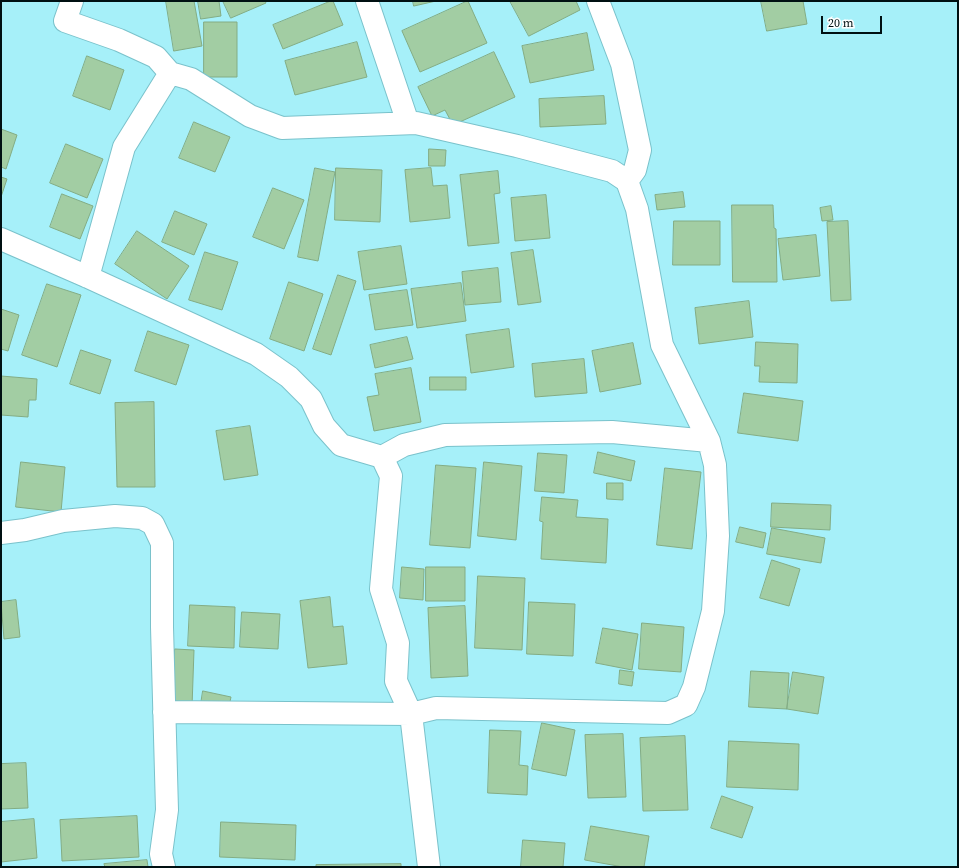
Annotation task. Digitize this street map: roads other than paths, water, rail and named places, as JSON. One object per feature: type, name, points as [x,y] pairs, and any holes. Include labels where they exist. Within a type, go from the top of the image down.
[{"type":"street","points":[[72,1],[65,21],[119,40],[156,57],[170,73],[191,79],[250,116],[282,128],[416,123],[525,148],[612,171],[626,181],[637,209],[662,345],[709,440],[715,465],[718,536],[713,611],[694,687],[686,705],[668,713],[436,708],[411,714],[164,712]]},
{"type":"street","points":[[368,1],[408,123]]},
{"type":"street","points":[[598,1],[622,64],[640,150],[635,170],[626,181]]},
{"type":"street","points":[[88,277],[124,147],[170,73]]},
{"type":"street","points":[[1,239],[256,354],[289,377],[311,399],[324,426],[341,445],[382,457],[404,445],[445,435],[612,432],[709,440]]},
{"type":"street","points":[[382,457],[391,476],[381,589],[398,643],[396,681],[411,714],[429,867]]},
{"type":"street","points":[[1,533],[25,530],[63,521],[107,517],[142,518],[153,524],[162,543],[167,810],[161,854],[164,867]]}]
